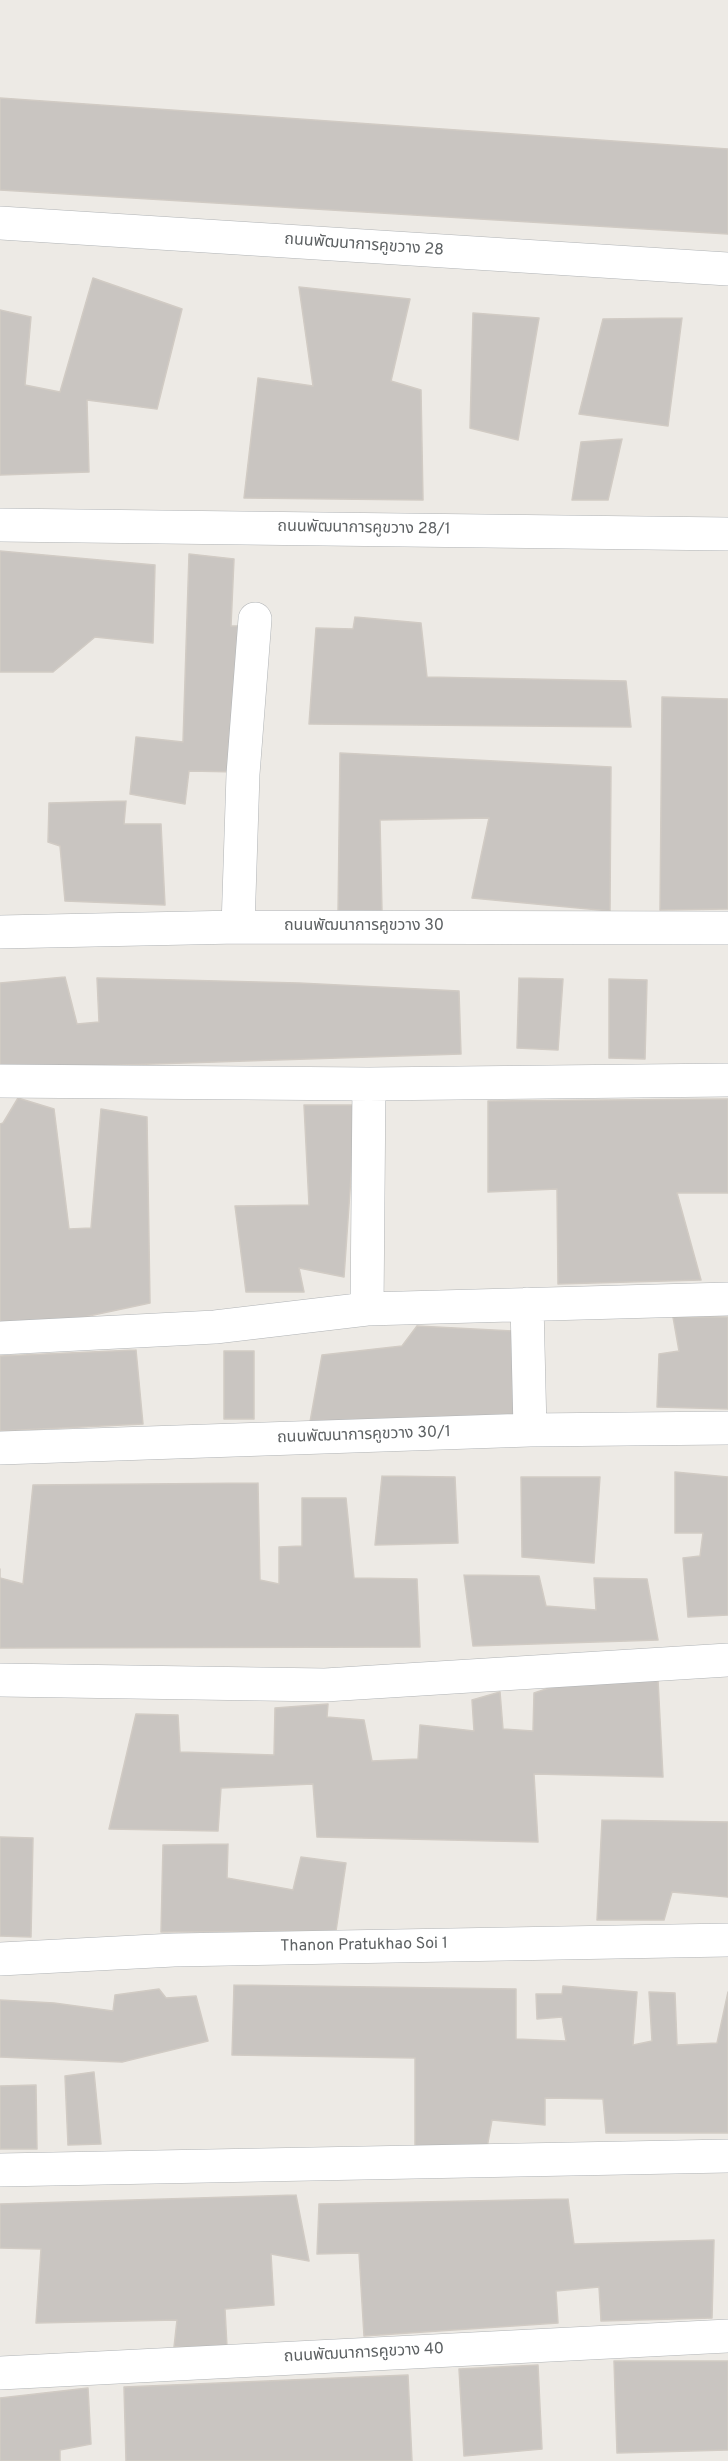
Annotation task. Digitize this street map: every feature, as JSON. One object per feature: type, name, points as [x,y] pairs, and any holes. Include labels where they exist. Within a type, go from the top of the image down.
[{"type":"street","name":"ถนนพัฒนาการคูขวาง 28","points":[[0,223],[728,269]]},
{"type":"street","name":"ถนนพัฒนาการคูขวาง 28/1","points":[[0,525],[728,534]]},
{"type":"street","points":[[238,927],[243,774],[255,619]]},
{"type":"street","name":"ถนนพัฒนาการคูขวาง 30","points":[[0,932],[238,927],[728,928]]},
{"type":"street","points":[[0,1081],[369,1084],[728,1080]]},
{"type":"street","points":[[367,1309],[369,1084]]},
{"type":"street","points":[[0,1338],[215,1327],[367,1309],[728,1299]]},
{"type":"street","points":[[527,1304],[530,1430]]},
{"type":"street","name":"ถนนพัฒนาการคูขวาง 30/1","points":[[0,1448],[530,1430],[728,1428]]},
{"type":"street","points":[[0,1680],[325,1685],[728,1660]]},
{"type":"street","name":"Thanon Pratukhao Soi 1","points":[[0,1959],[174,1950],[728,1940]]},
{"type":"street","points":[[0,2170],[728,2157]]},
{"type":"street","name":"ถนนพัฒนาการคูขวาง 40","points":[[0,2373],[728,2336]]},
{"type":"building","points":[[0,98],[728,149],[728,234],[0,190]]},
{"type":"building","points":[[93,278],[182,309],[157,409],[87,400],[89,472],[0,475],[0,310],[31,317],[25,385],[60,392]]},
{"type":"building","points":[[299,287],[410,299],[391,381],[421,390],[423,500],[244,498],[258,378],[313,386]]},
{"type":"building","points":[[473,313],[539,318],[518,440],[470,428]]},
{"type":"building","points":[[682,318],[668,426],[579,414],[603,319]]},
{"type":"building","points":[[622,439],[608,500],[572,500],[581,442]]},
{"type":"building","points":[[0,551],[155,565],[153,643],[95,637],[53,672],[0,672]]},
{"type":"building","points":[[189,554],[234,559],[231,626],[245,626],[238,772],[189,771],[185,804],[130,794],[136,737],[183,742]]},
{"type":"building","points":[[355,617],[421,623],[427,677],[626,681],[631,727],[309,724],[316,628],[353,629]]},
{"type":"building","points":[[662,697],[728,699],[728,909],[660,910]]},
{"type":"building","points":[[340,753],[611,767],[610,911],[472,898],[489,818],[380,820],[382,912],[338,915]]},
{"type":"building","points":[[126,801],[124,824],[161,824],[165,905],[65,901],[60,846],[48,842],[49,803]]},
{"type":"building","points":[[65,977],[77,1024],[99,1022],[97,978],[299,983],[459,991],[461,1054],[0,1069],[0,983]]},
{"type":"building","points":[[519,978],[563,979],[558,1050],[517,1048]]},
{"type":"building","points":[[609,979],[647,980],[645,1059],[609,1058]]},
{"type":"building","points":[[18,1098],[54,1109],[69,1229],[91,1228],[101,1109],[147,1117],[150,1303],[56,1323],[0,1323],[0,1124],[3,1123]]},
{"type":"building","points":[[728,1099],[728,1193],[677,1193],[701,1280],[558,1284],[557,1189],[488,1192],[488,1101]]},
{"type":"building","points":[[304,1105],[356,1105],[344,1277],[299,1268],[304,1292],[246,1292],[235,1206],[309,1205]]},
{"type":"building","points":[[673,1317],[728,1317],[728,1409],[657,1407],[659,1354],[679,1351]]},
{"type":"building","points":[[417,1326],[513,1331],[517,1416],[310,1422],[322,1355],[402,1346]]},
{"type":"building","points":[[136,1350],[143,1424],[0,1431],[0,1356]]},
{"type":"building","points":[[224,1351],[254,1351],[254,1419],[224,1419]]},
{"type":"building","points":[[675,1472],[728,1477],[728,1615],[688,1617],[683,1558],[700,1556],[703,1533],[675,1533]]},
{"type":"building","points":[[382,1476],[455,1477],[458,1543],[375,1545]]},
{"type":"building","points":[[521,1477],[600,1477],[594,1563],[522,1557]]},
{"type":"building","points":[[258,1483],[260,1580],[279,1584],[279,1547],[302,1546],[302,1498],[346,1498],[354,1578],[417,1579],[420,1647],[0,1648],[0,1578],[23,1584],[33,1485]]},
{"type":"building","points":[[464,1575],[539,1576],[546,1606],[596,1610],[594,1578],[647,1579],[658,1640],[473,1646]]},
{"type":"building","points":[[658,1680],[663,1777],[534,1774],[538,1842],[317,1837],[313,1784],[221,1788],[218,1831],[109,1829],[136,1714],[178,1715],[180,1752],[274,1755],[275,1708],[328,1704],[327,1717],[364,1720],[372,1761],[418,1759],[420,1725],[474,1731],[472,1700],[500,1692],[503,1729],[533,1731],[534,1693],[571,1681]]},
{"type":"building","points":[[602,1820],[728,1822],[728,1897],[672,1892],[664,1920],[597,1920]]},
{"type":"building","points":[[0,1837],[33,1838],[31,1937],[0,1936]]},
{"type":"building","points":[[228,1844],[227,1878],[293,1890],[301,1857],[346,1863],[336,1931],[161,1932],[163,1845]]},
{"type":"building","points":[[234,1985],[516,1989],[516,2039],[566,2041],[562,2017],[537,2019],[536,1994],[562,1994],[563,1986],[637,1992],[633,2045],[652,2041],[649,1992],[675,1993],[677,2045],[717,2043],[728,1992],[728,2133],[606,2133],[603,2099],[545,2098],[545,2125],[492,2120],[486,2153],[415,2154],[415,2058],[232,2055]]},
{"type":"building","points":[[159,1989],[166,1998],[196,1996],[208,2041],[122,2062],[0,2057],[0,2000],[54,2003],[113,2011],[115,1995]]},
{"type":"building","points":[[94,2072],[101,2144],[68,2145],[65,2076]]},
{"type":"building","points":[[36,2085],[37,2149],[0,2149],[0,2086]]},
{"type":"building","points":[[296,2195],[309,2261],[271,2254],[274,2305],[225,2309],[227,2347],[174,2347],[177,2320],[36,2323],[41,2249],[0,2248],[0,2204]]},
{"type":"building","points":[[568,2199],[574,2244],[714,2240],[712,2318],[601,2321],[599,2287],[556,2291],[558,2323],[364,2336],[359,2253],[317,2254],[319,2204]]},
{"type":"building","points":[[614,2361],[728,2361],[728,2450],[617,2453]]},
{"type":"building","points":[[538,2365],[542,2449],[464,2456],[459,2369]]},
{"type":"building","points":[[408,2375],[412,2461],[126,2461],[124,2387]]},
{"type":"building","points":[[88,2388],[91,2444],[60,2450],[60,2461],[0,2461],[0,2398]]}]
